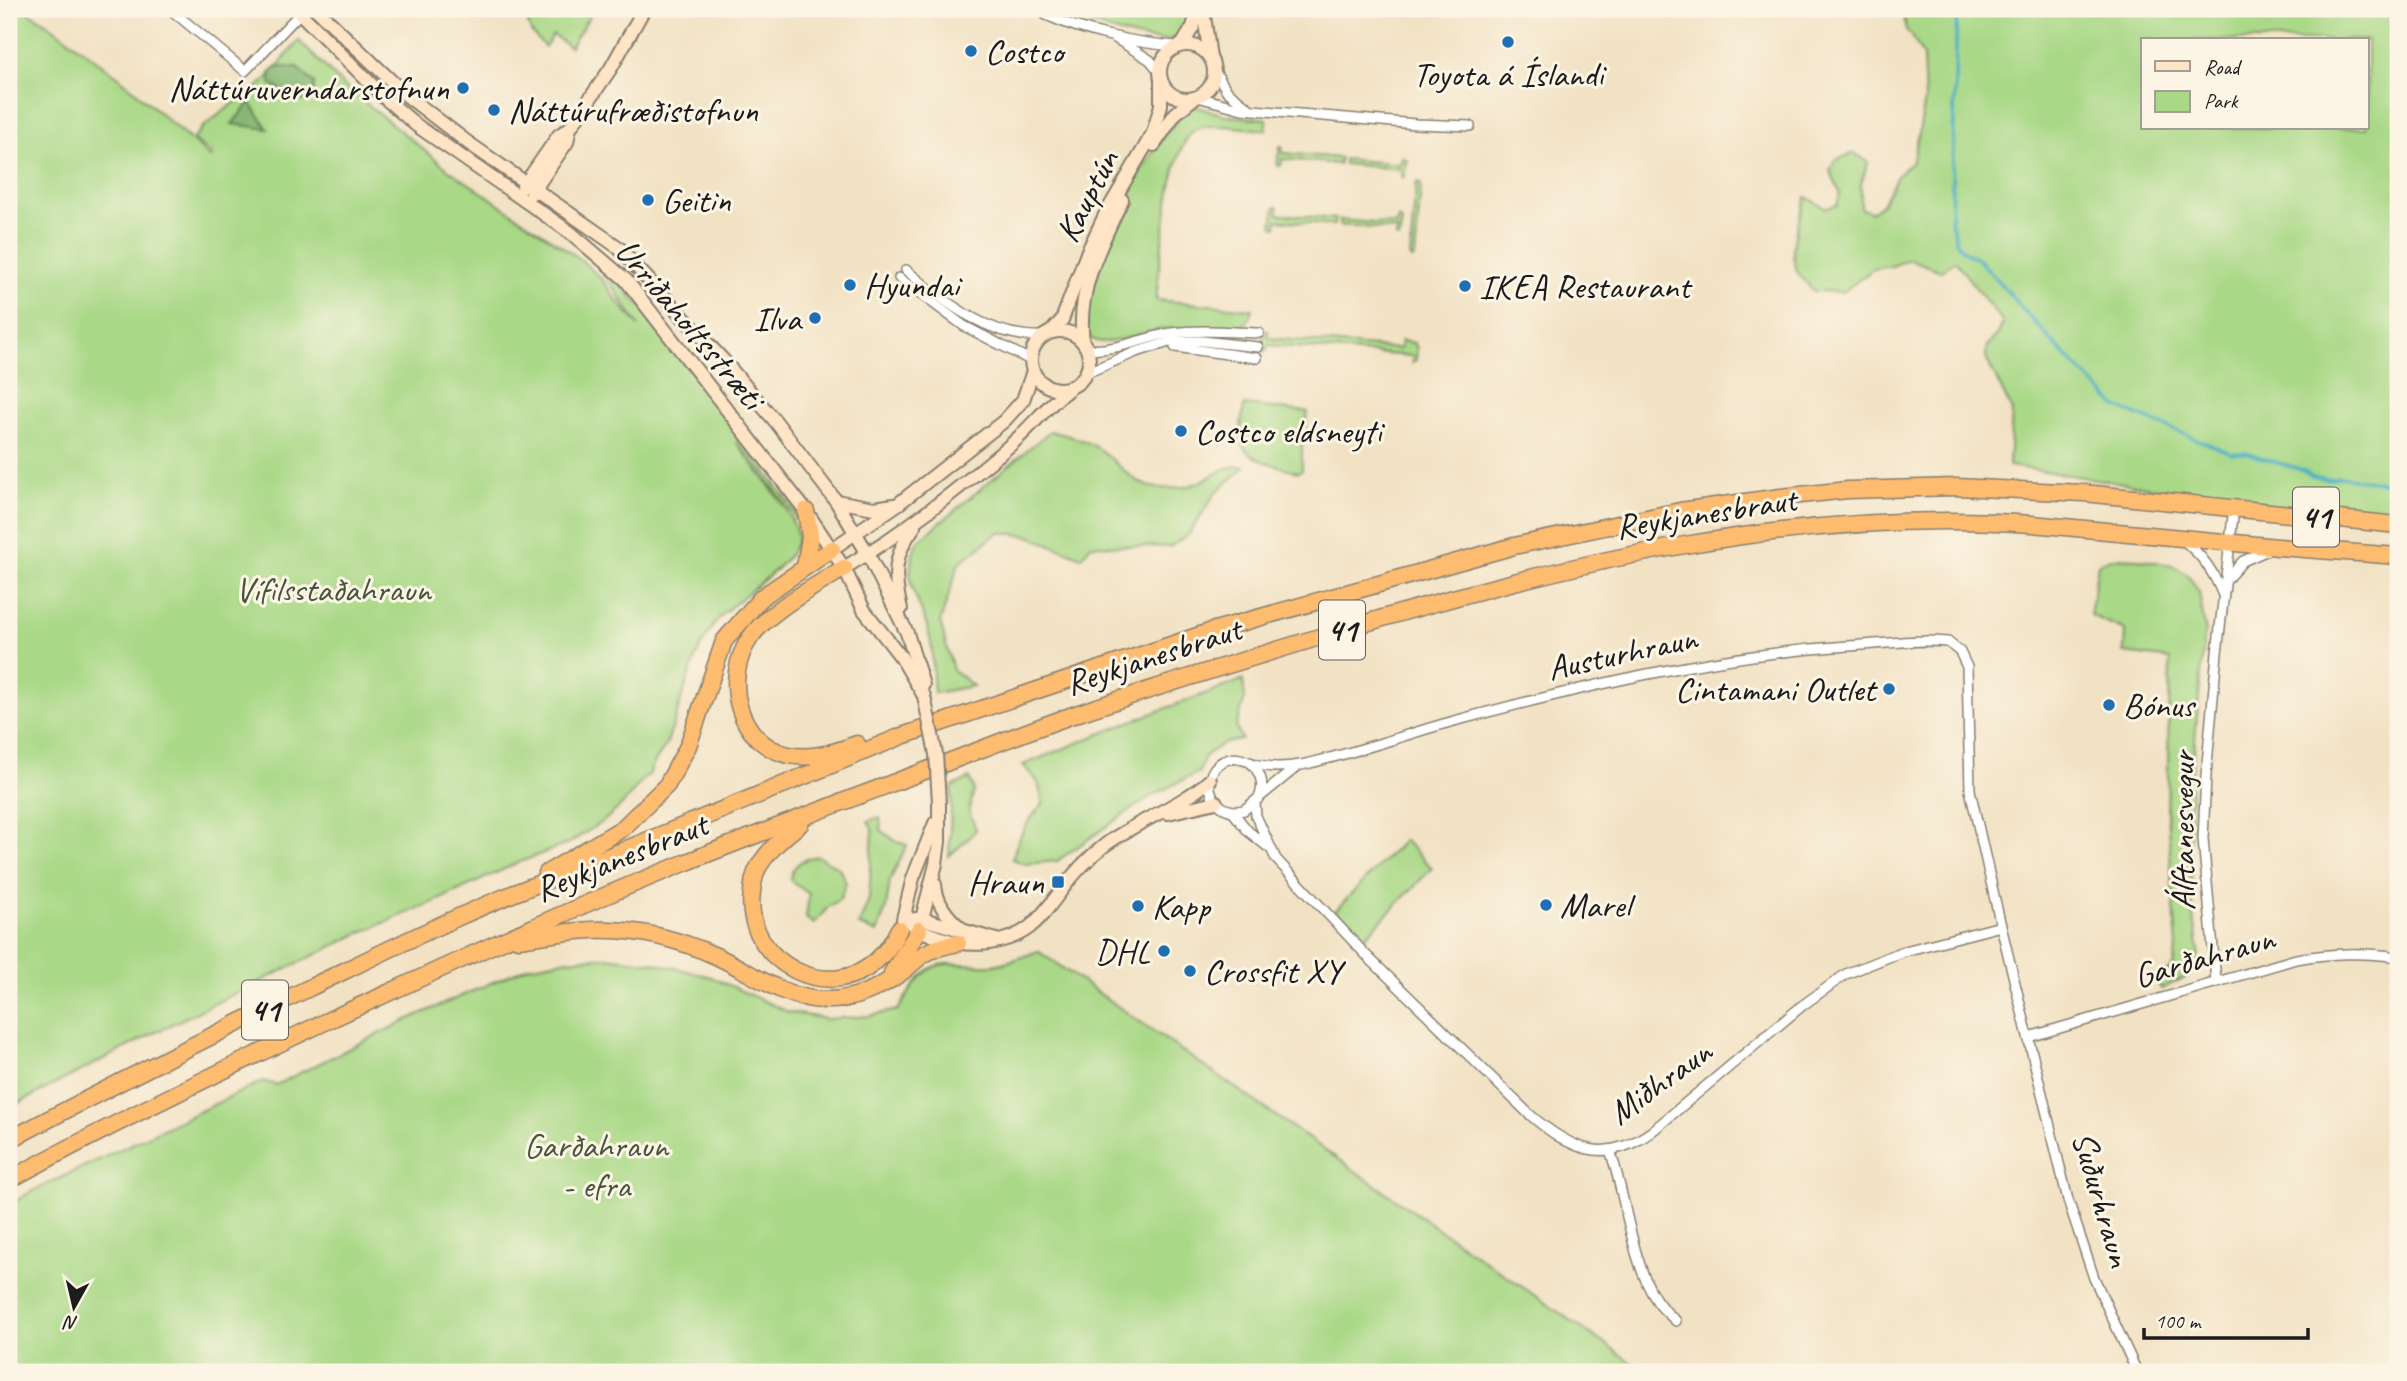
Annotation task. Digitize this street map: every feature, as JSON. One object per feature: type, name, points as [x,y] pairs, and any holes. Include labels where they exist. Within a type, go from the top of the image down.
[{"type":"highway","name":"Reykjanesbraut","points":[[9,1140],[125,1079],[377,955],[525,888],[573,872],[902,736],[1215,630],[1406,575],[1559,536],[1680,511],[1848,490],[1957,487],[2084,493],[2398,525]]},
{"type":"highway","points":[[805,567],[810,537],[806,511]]},
{"type":"highway","name":"Reykjanesbraut","points":[[9,1180],[170,1095],[498,942],[681,864],[1070,716],[1180,679],[1472,592],[1631,555],[1754,535],[1842,525],[1919,522],[1995,522],[2398,556]]},
{"type":"highway","points":[[525,888],[623,828],[667,785],[688,746],[724,641],[762,597],[832,549]]},
{"type":"highway","points":[[844,568],[769,618],[752,634],[746,645],[737,670],[737,707],[750,731],[760,741],[775,751],[790,756],[819,756],[993,698],[1017,696]]},
{"type":"highway","points":[[810,815],[768,854],[758,867],[754,880],[751,896],[752,916],[765,947],[777,960],[795,971],[815,977],[834,978],[860,971],[871,965],[911,922]]},
{"type":"highway","points":[[887,981],[901,962],[911,922]]},
{"type":"highway","points":[[498,942],[593,930],[639,932],[686,944],[810,999],[849,998],[873,989],[899,974],[924,954],[961,937]]},
{"type":"street","name":"Urriðaholtsstræti","points":[[170,9],[245,71],[300,10],[386,99],[416,125],[596,252],[634,289],[806,511],[844,568]]},
{"type":"street","name":"Urriðaholtsstræti","points":[[316,9],[406,95],[628,257],[750,391],[836,501],[856,534]]},
{"type":"street","points":[[522,199],[567,142],[570,128],[611,68],[644,9]]},
{"type":"street","name":"Kauptún","points":[[832,549],[898,504],[982,440],[1015,410],[1026,394],[1036,342],[1062,320],[1105,215],[1153,133],[1161,105],[1160,76],[1164,56],[1179,46],[1193,27],[1201,9]]},
{"type":"street","name":"Kauptún","points":[[1201,9],[1214,70],[1227,91],[1250,109]]},
{"type":"street","points":[[1046,15],[1072,27],[1114,37],[1179,46],[1193,45],[1203,49],[1210,57]]},
{"type":"street","points":[[1114,37],[1150,60],[1171,94],[1178,98],[1196,98],[1232,108],[1470,126]]},
{"type":"street","name":"Kauptún","points":[[1086,373],[1089,365],[1081,313],[1084,292],[1113,219],[1131,182],[1159,136],[1175,114],[1212,83],[1214,70]]},
{"type":"street","points":[[906,270],[942,300],[983,322],[1016,334],[1068,332],[1085,345],[1106,349],[1174,333],[1259,333]]},
{"type":"street","points":[[899,278],[964,326],[1031,365],[1044,385],[1061,390],[1070,388]]},
{"type":"street","points":[[924,696],[901,657],[864,610],[844,568],[920,517],[1010,446],[1086,373],[1136,352],[1173,341],[1258,347]]},
{"type":"street","points":[[1159,346],[1185,347],[1257,358]]},
{"type":"street","points":[[836,501],[874,508],[898,504]]},
{"type":"street","name":"Álftanesvegur","points":[[2216,981],[2203,839],[2206,775],[2234,508]]},
{"type":"street","points":[[920,517],[900,547],[897,587],[907,633],[923,681],[936,754],[939,842],[934,873],[935,888],[941,906],[961,937]]},
{"type":"street","points":[[856,534],[907,633]]},
{"type":"street","name":"Álftanesvegur","points":[[2180,538],[2206,561],[2214,572],[2223,597]]},
{"type":"street","points":[[2225,581],[2243,561],[2278,547]]},
{"type":"street","name":"Austurhraun","points":[[911,922],[961,937],[974,945],[1017,936],[1035,924],[1073,876],[1104,846],[1196,793],[1210,780],[1212,773],[1222,762],[1237,758],[1276,767],[1299,765],[1381,744],[1451,722],[1628,676],[1661,670],[1773,653],[1948,642],[1960,652],[1967,667],[1970,790],[2001,926]]},
{"type":"street","points":[[1251,762],[1262,780],[1257,800]]},
{"type":"street","name":"Austurhraun","points":[[1232,811],[1244,810],[1299,765]]},
{"type":"street","points":[[1210,780],[1209,788],[1216,802],[1232,811]]},
{"type":"street","name":"Miðhraun","points":[[1257,800],[1256,816],[1269,849],[1276,859],[1367,956],[1556,1137],[1597,1150],[1626,1146],[1651,1132],[1803,1005],[1846,974],[1901,952],[2001,926]]},
{"type":"street","name":"Austurhraun","points":[[1157,816],[1216,802]]},
{"type":"street","points":[[911,922],[913,878],[930,840],[938,808]]},
{"type":"street","name":"Miðhraun","points":[[1232,811],[1248,831],[1269,849]]},
{"type":"street","points":[[911,922],[934,873]]},
{"type":"street","points":[[2001,926],[2029,1037]]},
{"type":"street","name":"Garðahraun","points":[[2029,1037],[2296,959],[2364,952],[2398,957]]},
{"type":"street","name":"Suðurhraun","points":[[2029,1037],[2068,1200],[2084,1251],[2137,1372]]},
{"type":"street","points":[[1610,1150],[1644,1276],[1657,1301],[1676,1321]]},
{"type":"green space","name":"Vífilsstaðahraun","points":[[9,9],[24,9],[49,25],[120,78],[210,157],[212,154],[193,139],[203,127],[263,83],[299,41],[342,84],[449,170],[579,258],[603,280],[639,326],[606,276],[609,273],[647,313],[804,522],[801,525],[736,441],[788,513],[797,535],[795,545],[779,567],[730,607],[711,629],[695,659],[667,742],[650,774],[605,820],[569,843],[362,932],[160,1030],[9,1108]]},
{"type":"green space","points":[[555,9],[594,9],[570,47],[553,35],[545,47],[531,32],[525,15]]},
{"type":"green space","points":[[1064,9],[1086,9],[1149,18],[1151,11],[1193,9],[1190,21],[1177,37],[1154,40],[1119,33],[1086,21]]},
{"type":"green space","points":[[1903,9],[2398,9],[2398,521],[2201,500],[2201,495],[2009,466],[2012,411],[1986,358],[1987,346],[1998,334],[2003,323],[1955,261],[1941,271],[1909,259],[1892,266],[1873,269],[1843,292],[1814,291],[1799,274],[1793,256],[1795,236],[1806,197],[1826,208],[1837,205],[1840,193],[1830,170],[1835,160],[1854,153],[1868,162],[1861,184],[1861,209],[1871,212],[1882,204],[1897,176],[1912,162],[1925,100],[1923,56],[1906,30]]},
{"type":"green space","points":[[279,67],[297,68],[314,83],[314,92],[308,100],[299,101],[271,84],[270,73]]},
{"type":"green space","points":[[250,102],[268,129],[232,124]]},
{"type":"green space","points":[[1190,105],[1228,116],[1267,119],[1266,130],[1203,127],[1196,129],[1186,139],[1172,181],[1156,300],[1253,309],[1246,323],[1236,328],[1163,329],[1115,341],[1097,341],[1091,338],[1087,327],[1088,307],[1104,255],[1142,169],[1164,136]]},
{"type":"green space","points":[[1280,146],[1283,153],[1340,158],[1339,164],[1282,159],[1279,166]]},
{"type":"green space","points":[[1402,157],[1407,160],[1404,177],[1401,177],[1401,169],[1344,164],[1344,159],[1401,164]]},
{"type":"green space","points":[[1418,182],[1421,185],[1415,257],[1412,259],[1410,256]]},
{"type":"green space","points":[[1275,207],[1278,207],[1278,214],[1335,219],[1334,225],[1277,220],[1274,227]]},
{"type":"green space","points":[[1398,218],[1402,221],[1399,239],[1396,238],[1397,230],[1339,225],[1340,220],[1397,225]]},
{"type":"green space","points":[[1266,331],[1268,338],[1400,349],[1401,341],[1414,343],[1417,348],[1416,360],[1412,363],[1412,356],[1268,345],[1264,352],[1262,341]]},
{"type":"green space","points":[[1244,405],[1308,412],[1302,446],[1302,470],[1298,472],[1273,464],[1248,452],[1241,439]]},
{"type":"green space","points":[[1050,431],[1091,444],[1104,452],[1132,478],[1158,488],[1186,486],[1232,467],[1245,467],[1216,492],[1189,534],[1170,547],[1091,545],[1082,557],[1029,536],[999,532],[959,563],[940,622],[953,670],[973,686],[934,693],[930,638],[911,582],[910,570],[917,542]]},
{"type":"green space","points":[[2111,558],[2139,559],[2172,565],[2188,575],[2199,592],[2205,629],[2191,785],[2190,855],[2193,912],[2199,952],[2196,966],[2188,976],[2161,989],[2158,983],[2173,966],[2177,946],[2167,814],[2170,659],[2124,653],[2125,630],[2090,615],[2098,564]]},
{"type":"green space","points":[[1243,680],[1245,699],[1236,727],[1242,739],[1222,744],[1205,756],[1199,772],[1149,797],[1057,861],[1025,864],[1012,859],[1024,829],[1043,804],[1038,782],[1023,765]]},
{"type":"green space","points":[[970,778],[974,790],[969,811],[976,829],[949,856],[952,787]]},
{"type":"green space","points":[[880,817],[881,830],[895,841],[907,845],[890,880],[886,908],[877,933],[859,925],[869,899],[873,831],[868,821]]},
{"type":"green space","points":[[1404,840],[1432,868],[1364,938],[1335,911]]},
{"type":"green space","points":[[818,856],[839,868],[846,883],[840,899],[828,907],[814,924],[806,918],[809,894],[790,880],[799,863]]},
{"type":"green space","name":"Garðahraun - efra","points":[[1038,951],[1645,1372],[9,1372],[9,1205],[263,1081],[276,1085],[407,1020],[527,967],[564,960],[606,957],[655,963],[711,977],[788,1012],[827,1019],[869,1016],[898,1010],[922,976],[939,965],[992,965]]},
{"type":"waterway","points":[[1957,9],[1951,220],[1961,249],[1979,260],[2058,348],[2117,407],[2231,453],[2245,453],[2303,470],[2312,476],[2390,483],[2398,480]]},
{"type":"place","name":"Toyota á Íslandi","points":[[1508,42]]},
{"type":"place","name":"Costco","points":[[971,51]]},
{"type":"place","name":"Náttúruverndarstofnun","points":[[463,88]]},
{"type":"place","name":"Náttúrufræðistofnun","points":[[494,110]]},
{"type":"place","name":"Geitin","points":[[648,200]]},
{"type":"place","name":"Hyundai","points":[[850,285]]},
{"type":"place","name":"IKEA Restaurant","points":[[1465,286]]},
{"type":"place","name":"Ilva","points":[[815,318]]},
{"type":"place","name":"Costco eldsneyti","points":[[1181,431]]},
{"type":"place","name":"Cintamani Outlet","points":[[1889,689]]},
{"type":"place","name":"Bónus","points":[[2109,705]]},
{"type":"place","name":"Hraun","points":[[1058,882]]},
{"type":"place","name":"Marel","points":[[1546,905]]},
{"type":"place","name":"Kapp","points":[[1138,906]]},
{"type":"place","name":"DHL","points":[[1164,951]]},
{"type":"place","name":"Crossfit XY","points":[[1190,971]]}]
